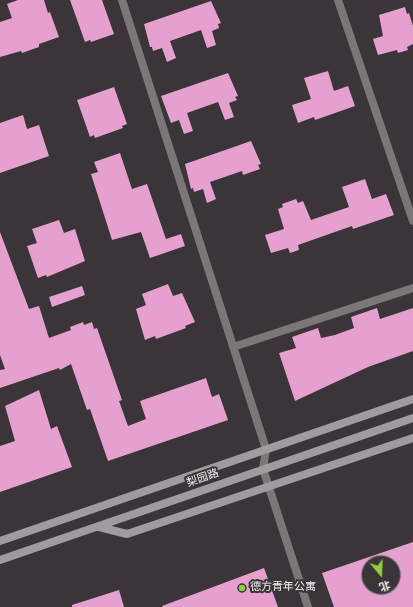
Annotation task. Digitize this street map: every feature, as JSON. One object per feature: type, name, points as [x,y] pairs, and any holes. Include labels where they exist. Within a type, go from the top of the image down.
[{"type":"main road","name":"梨园路","points":[[0,541],[413,399]]},
{"type":"main road","name":"梨园路","points":[[0,560],[413,418]]},
{"type":"main road","points":[[98,527],[127,534],[413,438]]},
{"type":"street","points":[[122,0],[266,449],[263,469],[308,607]]},
{"type":"street","points":[[338,0],[413,221]]},
{"type":"street","points":[[233,347],[413,288]]},
{"type":"building","points":[[18,0],[44,0],[59,37],[39,44],[39,47],[22,53],[21,51],[0,57],[0,22],[12,18],[7,4]]},
{"type":"building","points":[[70,0],[102,0],[114,34],[91,42],[90,40],[85,42]]},
{"type":"building","points":[[211,1],[221,23],[218,24],[219,28],[212,31],[216,45],[207,48],[201,30],[170,41],[176,58],[167,62],[162,48],[153,51],[152,47],[150,47],[144,24]]},
{"type":"building","points":[[405,7],[407,14],[409,13],[413,26],[413,44],[407,47],[408,50],[398,53],[397,50],[378,55],[373,39],[383,36],[379,15]]},
{"type":"building","points":[[328,71],[334,91],[348,86],[355,106],[315,120],[314,117],[298,123],[292,105],[311,99],[304,78]]},
{"type":"building","points":[[228,73],[238,96],[235,97],[237,100],[229,103],[234,117],[225,120],[218,102],[187,113],[193,131],[184,134],[179,120],[171,123],[161,96]]},
{"type":"building","points":[[114,87],[127,124],[122,126],[123,128],[95,138],[94,135],[90,137],[77,100]]},
{"type":"building","points":[[23,115],[27,129],[39,125],[49,156],[0,173],[0,123]]},
{"type":"building","points":[[251,141],[261,164],[258,165],[260,169],[243,175],[242,171],[210,182],[216,199],[207,203],[203,189],[194,192],[193,188],[191,189],[185,164]]},
{"type":"building","points":[[120,153],[132,189],[147,184],[166,239],[181,234],[185,246],[150,258],[141,232],[112,240],[91,174],[98,172],[94,162]]},
{"type":"building","points":[[365,179],[372,199],[386,194],[394,215],[353,229],[352,226],[298,245],[299,250],[290,253],[288,248],[271,253],[265,235],[284,229],[278,209],[283,207],[282,204],[296,199],[298,203],[303,201],[311,220],[349,207],[342,187]]},
{"type":"building","points":[[59,220],[64,233],[75,229],[85,261],[47,277],[46,275],[38,278],[27,246],[37,243],[32,229]]},
{"type":"building","points":[[0,232],[29,309],[39,306],[49,338],[71,330],[70,327],[83,322],[84,325],[92,322],[94,329],[97,328],[122,400],[119,401],[128,426],[146,419],[140,401],[206,378],[212,397],[219,394],[228,420],[108,461],[90,409],[87,410],[71,364],[60,370],[59,368],[0,388],[0,370],[5,369],[0,355]]},
{"type":"building","points":[[168,284],[173,296],[182,293],[195,322],[185,326],[186,328],[156,339],[155,336],[145,340],[136,309],[146,305],[142,294]]},
{"type":"building","points":[[82,286],[85,295],[52,307],[49,297]]},
{"type":"building","points":[[377,308],[380,319],[413,308],[413,351],[368,367],[295,401],[279,353],[296,348],[292,337],[318,328],[321,338],[335,335],[354,328],[351,317]]},
{"type":"building","points":[[39,390],[51,429],[57,426],[72,467],[0,492],[0,446],[15,441],[5,406]]},
{"type":"building","points":[[413,542],[413,607],[334,607],[322,573],[361,560],[361,595],[401,595],[401,555],[375,555]]},
{"type":"building","name":"德方青年公寓","points":[[264,568],[278,607],[162,606]]},
{"type":"building","points":[[119,590],[124,607],[72,607],[72,605]]},
{"type":"place","name":"德方青年公寓","points":[[242,588]]}]
